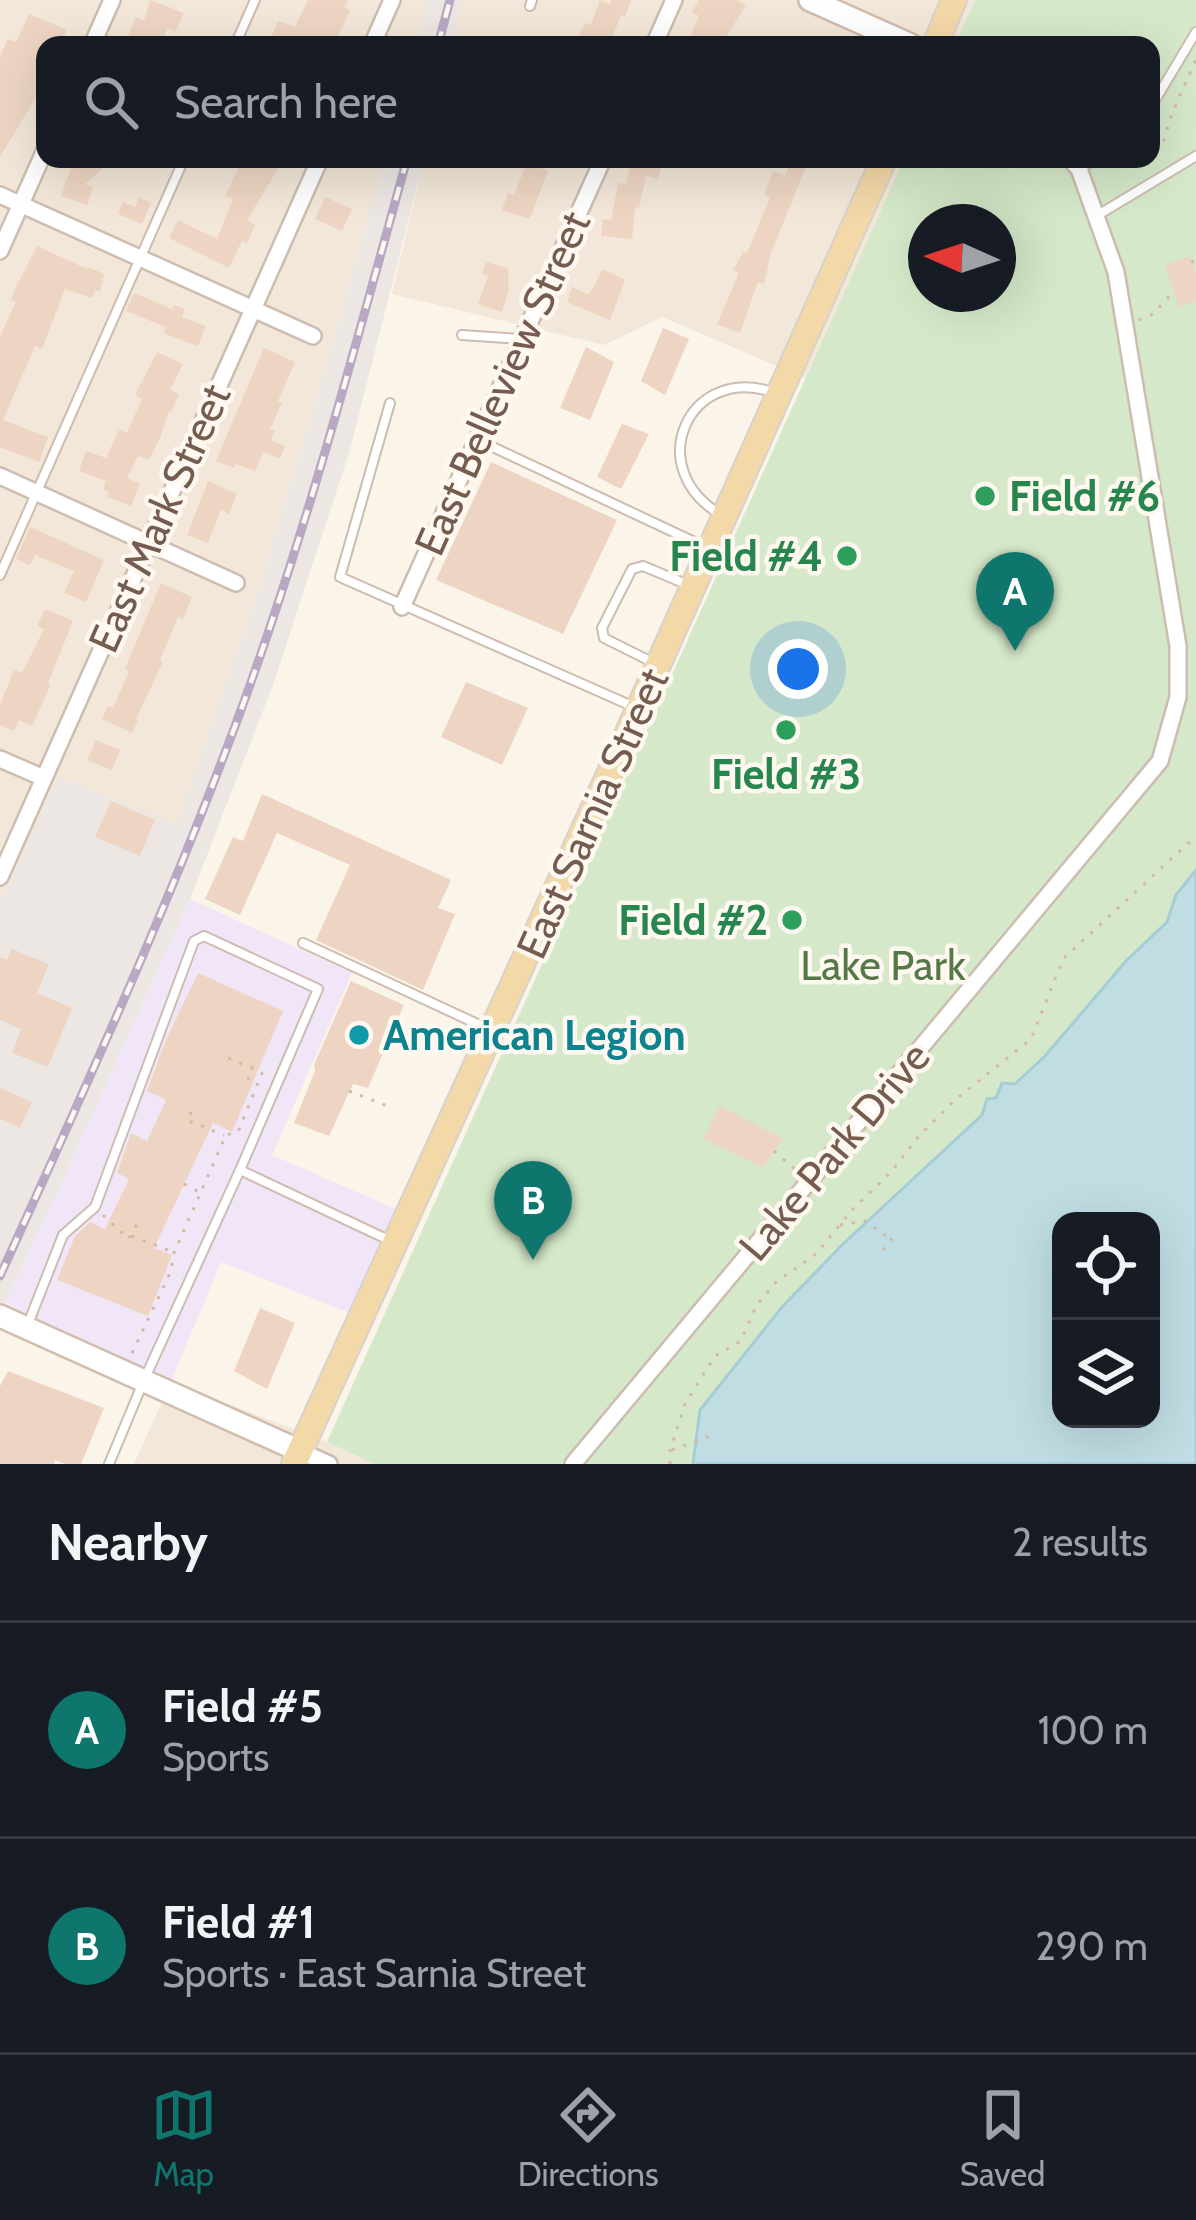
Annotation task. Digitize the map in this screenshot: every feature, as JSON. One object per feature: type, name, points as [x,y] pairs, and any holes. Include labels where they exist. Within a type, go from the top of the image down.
[{"type":"main road","points":[[938,36],[954,0]]},
{"type":"main road","name":"East Sarnia Street","points":[[297,1457],[880,168]]},
{"type":"street","points":[[96,36],[112,0]]},
{"type":"street","points":[[375,36],[392,0]]},
{"type":"street","points":[[658,36],[674,0]]},
{"type":"street","points":[[810,0],[891,36]]},
{"type":"street","points":[[0,251],[37,168]]},
{"type":"street","name":"East Mark Street","points":[[0,877],[316,168]]},
{"type":"street","name":"East Belleview Street","points":[[402,607],[599,168]]},
{"type":"street","name":"Lake Park Drive","points":[[573,1464],[1160,761],[1178,697],[1178,646],[1116,272],[1077,168]]},
{"type":"street","points":[[0,195],[313,335]]},
{"type":"street","points":[[0,476],[236,583]]},
{"type":"street","points":[[0,758],[44,778]]},
{"type":"street","points":[[0,1316],[144,1380],[297,1457],[329,1464]]},
{"type":"lane","points":[[239,36],[255,0]]},
{"type":"lane","points":[[1160,92],[1196,32]]},
{"type":"lane","points":[[1096,215],[1196,156]]},
{"type":"lane","points":[[0,575],[180,168]]},
{"type":"lane","points":[[462,335],[522,339]]},
{"type":"lane","points":[[724,517],[703,505],[688,486],[680,462],[681,438],[691,415],[709,398],[731,387],[756,386],[779,394]]},
{"type":"lane","points":[[390,403],[340,578],[639,709]]},
{"type":"lane","points":[[477,440],[710,549]]},
{"type":"lane","points":[[658,664],[604,638],[602,628],[632,568],[644,566],[693,587]]},
{"type":"lane","points":[[26,1328],[63,1235],[95,1208],[194,940],[204,936],[318,989],[109,1464]]},
{"type":"lane","points":[[303,943],[493,1031]]},
{"type":"lane","points":[[240,1171],[394,1242]]},
{"type":"path","points":[[1160,139],[1164,140],[1196,59]]},
{"type":"path","points":[[1192,262],[1196,252]]},
{"type":"path","points":[[1125,323],[1146,319],[1174,291]]},
{"type":"path","points":[[670,1464],[685,1404],[715,1356],[741,1341],[756,1306],[775,1283],[816,1254],[956,1100],[1031,1039],[1063,958],[1196,836]]},
{"type":"path","points":[[188,1120],[226,1136],[238,1132],[262,1073],[226,1057]]},
{"type":"path","points":[[248,1080],[252,1065]]},
{"type":"path","points":[[349,1091],[390,1107]]},
{"type":"path","points":[[185,1127],[191,1112]]},
{"type":"path","points":[[131,1355],[226,1136]]},
{"type":"path","points":[[774,1151],[809,1181]]},
{"type":"path","points":[[184,1184],[200,1192]]},
{"type":"path","points":[[95,1208],[130,1237],[174,1253]]},
{"type":"path","points":[[839,1226],[865,1220],[891,1240]]},
{"type":"path","points":[[130,1237],[139,1221]]},
{"type":"path","points":[[883,1250],[898,1231]]},
{"type":"path","points":[[670,1450],[710,1436]]},
{"type":"shaded area","points":[[0,0],[427,0],[417,36],[36,36],[36,168],[381,168],[259,588],[177,825],[58,778],[0,903]]},
{"type":"shaded area","points":[[427,0],[463,0],[454,36],[417,36]]},
{"type":"shaded area","points":[[463,0],[975,0],[959,36],[454,36]]},
{"type":"shaded area","points":[[381,168],[422,168],[349,453],[273,685],[190,899],[0,1313],[0,903],[58,777],[177,824],[259,588]]},
{"type":"shaded area","points":[[422,168],[900,168],[805,378],[662,317],[604,345],[392,294]]},
{"type":"shaded area","points":[[190,899],[352,973],[272,1155],[396,1209],[350,1313],[221,1262],[171,1382],[2,1309]]},
{"type":"shaded area","points":[[171,1382],[327,1442],[374,1464],[134,1464]]},
{"type":"green space","name":"Lake Park","points":[[975,0],[1196,0],[1196,1464],[374,1464],[327,1442],[900,168],[1160,168],[1160,36],[959,36]]},
{"type":"water","points":[[1196,870],[1196,1464],[693,1464],[700,1410],[782,1307],[982,1115],[987,1099],[996,1098],[1002,1083],[1015,1084],[1045,1056],[1126,961],[1167,922],[1176,895]]},
{"type":"building","points":[[150,0],[184,13],[175,32],[167,28],[164,36],[128,36],[136,17],[144,21]]},
{"type":"building","points":[[308,0],[348,0],[344,7],[350,10],[338,36],[272,36],[278,21],[295,27]]},
{"type":"building","points":[[600,0],[610,4],[611,0],[631,0],[613,36],[579,36],[585,23],[591,25]]},
{"type":"building","points":[[699,0],[737,0],[746,5],[727,36],[691,36],[699,16],[692,12]]},
{"type":"building","points":[[29,14],[67,30],[64,36],[36,36],[36,97],[0,157],[0,56],[8,39],[16,42]]},
{"type":"building","points":[[71,168],[104,168],[85,184],[93,187],[87,205],[61,196]]},
{"type":"building","points":[[239,168],[279,168],[247,220],[255,225],[247,244],[242,241],[229,268],[169,238],[178,220],[217,239],[233,199],[225,196]]},
{"type":"building","points":[[525,168],[548,171],[530,219],[502,210],[508,193],[514,195]]},
{"type":"building","points":[[630,168],[661,168],[658,179],[646,176],[639,208],[635,207],[632,239],[601,236],[603,219],[611,220],[618,183],[626,184]]},
{"type":"building","points":[[788,168],[805,168],[771,253],[764,284],[758,282],[740,333],[717,324],[739,273],[733,270],[743,252],[747,253],[770,198],[764,195],[773,171],[785,176]]},
{"type":"building","points":[[139,197],[151,203],[142,224],[118,214],[123,202],[135,207]]},
{"type":"building","points":[[325,197],[352,209],[342,231],[315,219]]},
{"type":"building","points":[[37,246],[104,274],[100,292],[95,290],[92,298],[65,289],[42,349],[35,346],[3,420],[48,437],[39,462],[0,447],[0,336],[16,302],[11,300],[15,289]]},
{"type":"building","points":[[1190,256],[1196,301],[1179,307],[1165,265]]},
{"type":"building","points":[[486,262],[508,268],[509,290],[502,312],[478,304],[488,276],[482,274]]},
{"type":"building","points":[[603,269],[625,280],[610,320],[567,302],[572,287],[589,295]]},
{"type":"building","points":[[134,293],[172,309],[174,305],[185,309],[182,317],[206,326],[198,346],[163,333],[166,327],[126,311]]},
{"type":"building","points":[[663,328],[689,339],[665,395],[641,381]]},
{"type":"building","points":[[586,347],[614,362],[590,420],[560,408]]},
{"type":"building","points":[[264,348],[295,362],[270,429],[275,431],[271,440],[285,446],[280,459],[263,452],[255,471],[236,464],[234,468],[216,461]]},
{"type":"building","points":[[157,352],[183,364],[170,390],[179,394],[149,460],[138,456],[127,478],[140,484],[131,506],[107,497],[106,481],[79,471],[86,451],[106,458],[119,430],[127,433],[142,399],[135,395]]},
{"type":"building","points":[[622,424],[649,434],[621,489],[597,477]]},
{"type":"building","points":[[491,462],[617,520],[563,634],[436,580]]},
{"type":"building","points":[[208,481],[237,494],[229,514],[221,510],[208,543],[187,535]]},
{"type":"building","points":[[30,527],[104,560],[86,602],[64,593],[74,571],[35,555],[30,565],[16,559]]},
{"type":"building","points":[[161,583],[192,597],[183,619],[178,617],[132,733],[102,719],[108,706],[113,708]]},
{"type":"building","points":[[45,609],[73,621],[32,726],[19,720],[14,731],[0,725],[0,705],[14,670],[22,673],[44,629],[37,626]]},
{"type":"building","points":[[466,682],[528,708],[502,765],[441,737]]},
{"type":"building","points":[[96,740],[120,750],[112,770],[87,760]]},
{"type":"building","points":[[262,794],[451,880],[438,908],[455,914],[423,990],[316,940],[350,865],[277,833],[240,915],[205,899],[233,837],[243,841]]},
{"type":"building","points":[[111,801],[155,820],[140,856],[95,837]]},
{"type":"building","points":[[12,949],[49,964],[37,993],[72,1008],[48,1067],[12,1053],[21,1029],[0,1020],[0,957],[7,960]]},
{"type":"building","points":[[198,973],[283,1011],[232,1132],[213,1123],[154,1248],[172,1255],[148,1316],[57,1280],[75,1236],[90,1222],[105,1229],[129,1179],[117,1173],[131,1133],[147,1141],[166,1100],[147,1091]]},
{"type":"building","name":"American Legion","points":[[351,981],[404,1005],[368,1088],[353,1084],[329,1136],[294,1123]]},
{"type":"building","points":[[0,1088],[32,1102],[20,1128],[0,1119]]},
{"type":"building","points":[[720,1106],[783,1139],[763,1167],[703,1139]]},
{"type":"building","points":[[260,1308],[295,1323],[267,1389],[234,1371]]},
{"type":"building","points":[[8,1371],[104,1408],[81,1464],[55,1460],[54,1464],[0,1464],[0,1386]]},
{"type":"railway","points":[[440,36],[450,0]]},
{"type":"railway","points":[[0,1276],[159,918],[245,699],[311,498],[405,168]]},
{"type":"place","name":"Field #6","points":[[985,496]]},
{"type":"place","name":"Field #4","points":[[847,556]]},
{"type":"place","name":"Field #5","points":[[1015,651]]},
{"type":"place","name":"Field #3","points":[[786,730]]},
{"type":"place","name":"Field #2","points":[[792,920]]},
{"type":"place","name":"American Legion","points":[[359,1035]]},
{"type":"place","name":"Field #1","points":[[533,1260]]}]
